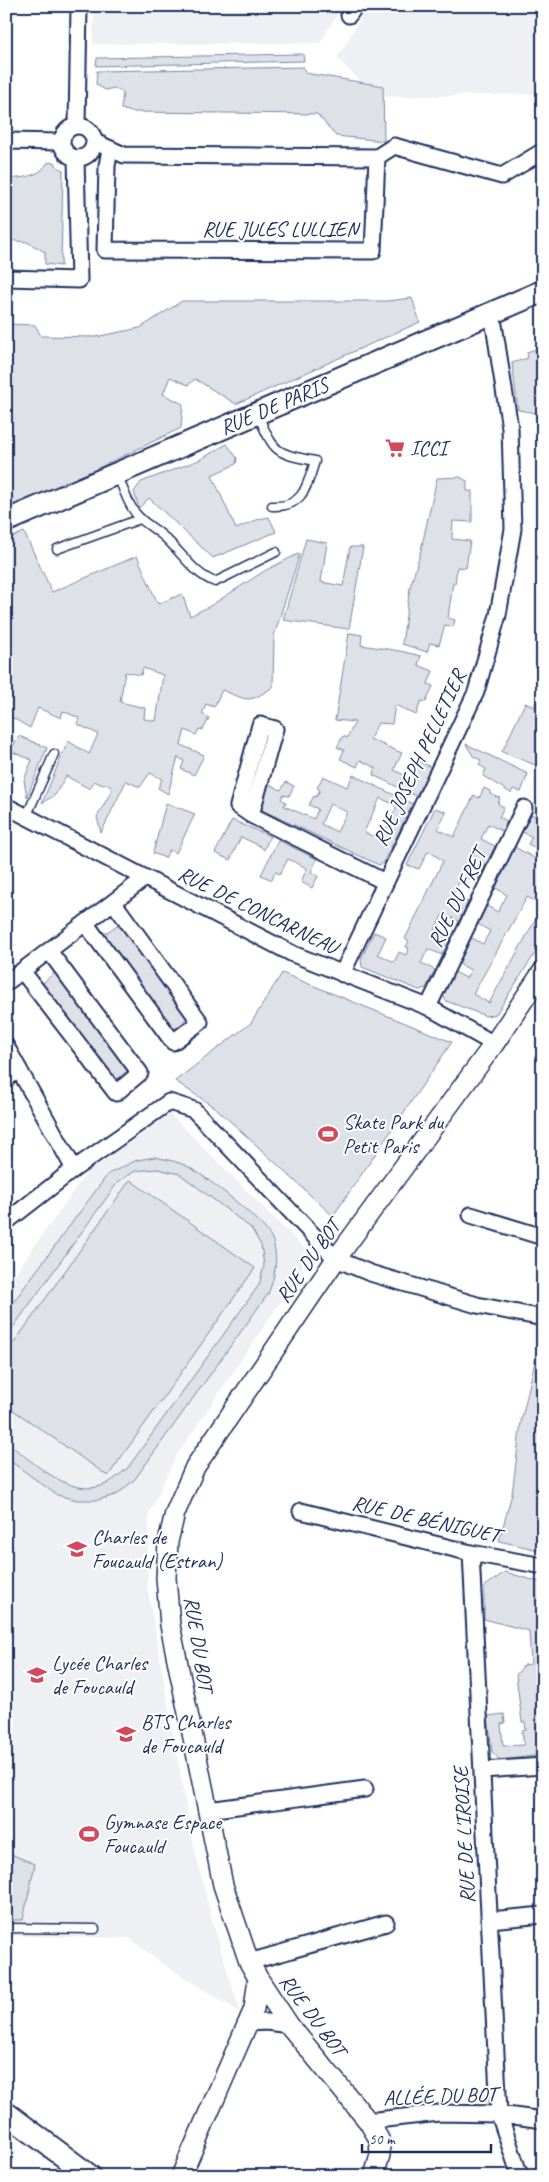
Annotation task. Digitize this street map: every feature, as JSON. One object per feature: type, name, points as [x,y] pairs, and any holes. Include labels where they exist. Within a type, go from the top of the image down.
[{"type":"main road","name":"RUE DE PARIS","points":[[6,521],[543,290]]},
{"type":"main road","points":[[6,2113],[90,2176]]},
{"type":"street","points":[[77,125],[79,6]]},
{"type":"street","points":[[95,142],[89,154],[76,158],[66,153],[61,142],[66,130],[77,125],[90,130],[95,142],[124,155],[376,157],[394,146],[502,176],[543,151]]},
{"type":"street","points":[[6,141],[61,142]]},
{"type":"street","name":"RUE JULES LULLIEN","points":[[110,149],[105,250],[373,251],[376,157]]},
{"type":"street","points":[[6,278],[79,280],[76,158]]},
{"type":"street","name":"RUE JOSEPH PELLETIER","points":[[342,974],[476,692],[498,615],[513,529],[510,428],[492,312]]},
{"type":"street","points":[[251,815],[275,729],[260,726],[238,806],[251,815],[385,882]]},
{"type":"street","name":"RUE DE CONCARNEAU","points":[[6,806],[27,815],[293,954],[428,1008],[494,1044]]},
{"type":"street","name":"RUE DU FRET","points":[[428,1008],[524,808]]},
{"type":"street","points":[[6,983],[145,878]]},
{"type":"street","points":[[86,924],[172,1042],[200,1022],[114,903]]},
{"type":"street","points":[[23,972],[116,1093],[140,1073],[49,951]]},
{"type":"street","name":"RUE DU BOT","points":[[374,2176],[380,2155],[379,2138],[368,2121],[289,2025],[253,1970],[223,1885],[170,1625],[166,1578],[168,1542],[176,1513],[195,1466],[336,1259],[494,1044],[543,971]]},
{"type":"street","points":[[6,1046],[74,1169]]},
{"type":"street","points":[[6,1079],[19,1069]]},
{"type":"street","points":[[6,1222],[74,1169],[169,1102],[194,1110],[336,1259],[370,1273],[477,1305],[543,1318]]},
{"type":"street","points":[[471,1215],[543,1237]]},
{"type":"street","name":"RUE DE BÉNIGUET","points":[[301,1511],[471,1553],[543,1566]]},
{"type":"street","name":"RUE DE L'IROISE","points":[[471,1553],[499,2114],[520,2176]]},
{"type":"street","points":[[482,1770],[543,1766]]},
{"type":"street","points":[[208,1810],[365,1789]]},
{"type":"street","points":[[490,1920],[543,1915]]},
{"type":"street","points":[[180,2176],[254,2009],[253,1970],[386,1922]]},
{"type":"street","points":[[248,2023],[267,2022],[289,2025]]},
{"type":"street","name":"ALLÉE DU BOT","points":[[368,2121],[439,2113],[499,2114],[543,2120]]},
{"type":"lane","points":[[258,413],[272,447],[285,455],[315,461],[307,488],[296,500],[286,507],[272,506]]},
{"type":"lane","points":[[117,474],[131,507],[140,518],[164,536],[182,557],[205,578],[215,582],[276,552]]},
{"type":"lane","points":[[57,548],[140,518]]},
{"type":"lane","points":[[27,815],[54,754]]},
{"type":"lane","points":[[6,1928],[95,1929]]},
{"type":"shaded area","points":[[94,6],[342,6],[320,43],[93,44]]},
{"type":"shaded area","points":[[368,6],[543,6],[543,94],[377,97],[337,58]]},
{"type":"shaded area","points":[[303,54],[304,61],[96,66],[97,58]]},
{"type":"shaded area","points":[[304,67],[305,73],[383,86],[384,141],[336,136],[317,114],[132,112],[121,109],[123,93],[114,88],[105,90],[96,84],[97,71]]},
{"type":"shaded area","points":[[55,162],[57,167],[63,170],[61,266],[45,264],[45,252],[27,242],[6,240],[6,179],[35,174],[44,168],[47,163]]},
{"type":"shaded area","points":[[412,298],[420,322],[236,404],[195,379],[188,385],[170,377],[163,394],[183,404],[181,428],[6,513],[6,324],[35,325],[41,336],[95,337],[140,328],[182,301],[387,301]]},
{"type":"shaded area","points":[[543,337],[543,414],[518,410],[512,363],[528,358],[527,352],[542,347],[540,338]]},
{"type":"shaded area","points":[[227,444],[237,458],[236,464],[212,475],[236,529],[259,519],[269,517],[276,532],[213,558],[149,498],[139,508],[134,492],[141,482],[199,460]]},
{"type":"shaded area","points":[[460,477],[467,481],[467,491],[472,491],[472,522],[453,521],[452,539],[470,541],[466,568],[457,567],[455,584],[453,583],[448,618],[455,620],[453,627],[445,625],[439,645],[430,643],[427,652],[402,644],[410,587],[420,554],[437,478]]},
{"type":"shaded area","points":[[24,532],[52,592],[137,556],[158,604],[182,594],[190,616],[210,606],[266,570],[300,553],[274,636],[273,687],[258,696],[248,699],[222,690],[214,707],[206,704],[202,714],[209,718],[203,730],[199,729],[196,735],[185,730],[181,745],[204,755],[194,775],[181,769],[184,761],[178,757],[168,794],[158,788],[162,779],[150,773],[140,787],[126,781],[101,833],[97,817],[112,790],[106,784],[103,785],[94,781],[90,789],[66,776],[55,795],[42,803],[68,741],[89,754],[98,734],[77,724],[79,718],[63,711],[61,718],[38,708],[30,728],[6,714],[6,573],[9,572],[6,564],[6,540]],"holes":[[[143,668],[163,675],[156,721],[144,719],[145,708],[120,702],[125,672],[141,675]]]},
{"type":"shaded area","points":[[306,539],[327,543],[321,582],[343,586],[350,547],[363,547],[349,629],[283,620]]},
{"type":"shaded area","points":[[349,633],[362,635],[361,645],[421,656],[418,665],[433,671],[428,684],[433,686],[426,702],[421,701],[416,715],[395,705],[392,724],[378,723],[370,739],[402,753],[394,770],[410,778],[419,761],[431,767],[416,796],[373,775],[376,768],[360,760],[357,767],[340,759],[344,750],[337,747],[343,736],[347,738],[355,722],[335,720]]},
{"type":"shaded area","points":[[536,702],[543,705],[543,768],[502,752],[525,703],[535,707]]},
{"type":"shaded area","points":[[19,736],[47,748],[27,797],[24,780],[32,760],[10,751]]},
{"type":"shaded area","points":[[466,744],[528,774],[521,792],[513,789],[511,793],[483,776],[486,769],[479,765],[481,760],[473,756]]},
{"type":"shaded area","points":[[353,775],[413,804],[383,863],[379,865],[262,810],[261,804],[269,784],[281,790],[286,782],[294,786],[289,796],[283,795],[281,799],[286,802],[284,806],[314,819],[318,809],[309,805],[320,790],[317,788],[323,776],[347,787]],"holes":[[[380,798],[397,806],[381,840],[364,832]],[[330,804],[347,812],[337,832],[321,824]]]},
{"type":"shaded area","points":[[484,788],[490,791],[490,794],[500,798],[498,804],[504,807],[499,817],[507,821],[502,831],[488,824],[481,839],[495,846],[477,883],[466,877],[464,882],[460,880],[453,895],[468,902],[459,921],[443,914],[435,929],[451,937],[442,955],[428,949],[421,963],[435,970],[426,988],[419,990],[362,967],[361,959],[374,932],[386,937],[378,954],[394,962],[399,952],[406,955],[409,948],[406,947],[409,941],[405,939],[443,861],[430,852],[427,853],[419,869],[407,865],[435,808],[446,812],[438,829],[454,837],[474,795],[479,798]]},
{"type":"shaded area","points":[[166,803],[195,814],[176,853],[169,850],[165,858],[153,853]]},
{"type":"shaded area","points":[[529,813],[543,820],[543,852],[528,844],[532,837],[521,831]]},
{"type":"shaded area","points":[[232,820],[270,836],[264,850],[260,846],[241,837],[230,860],[215,853]]},
{"type":"shaded area","points":[[278,840],[317,859],[311,872],[318,876],[312,888],[301,882],[307,868],[288,859],[280,874],[275,872],[272,880],[261,875]]},
{"type":"shaded area","points":[[513,846],[543,863],[540,873],[543,875],[543,905],[527,897],[473,994],[489,1003],[543,906],[543,941],[496,1014],[486,1016],[446,1001],[443,994],[453,971],[466,978],[471,970],[457,963],[470,937],[483,944],[490,931],[476,923],[485,905],[498,912],[507,895],[494,887],[506,868]]},
{"type":"shaded area","points":[[117,925],[131,938],[189,1015],[172,1036],[102,936]]},
{"type":"shaded area","points":[[55,972],[128,1070],[113,1083],[43,983]]},
{"type":"shaded area","points":[[282,973],[452,1042],[333,1216],[217,1109],[175,1081],[251,1023]]},
{"type":"shaded area","name":"Charles de Foucauld (Estran)","points":[[170,1114],[304,1248],[302,1270],[175,1458],[149,1514],[147,1585],[190,1829],[210,1913],[240,2012],[161,1963],[129,1938],[6,1936],[6,1286],[87,1172]]},
{"type":"shaded area","points":[[155,1157],[179,1163],[192,1169],[223,1191],[259,1223],[272,1239],[274,1246],[276,1260],[273,1280],[268,1294],[135,1479],[118,1494],[98,1500],[77,1500],[57,1495],[6,1458],[6,1442],[54,1477],[67,1483],[81,1487],[94,1487],[108,1483],[127,1469],[259,1285],[264,1266],[261,1245],[251,1228],[180,1174],[157,1169],[135,1171],[118,1182],[6,1337],[6,1312],[108,1174],[137,1160]]},
{"type":"shaded area","points":[[130,1180],[255,1268],[108,1476],[6,1405],[6,1354]]},
{"type":"shaded area","points":[[541,1335],[543,1336],[543,1551],[499,1541],[512,1494],[521,1422]]},
{"type":"shaded area","points":[[505,1572],[543,1583],[543,1755],[500,1760],[492,1752],[488,1716],[504,1714],[505,1723],[501,1724],[503,1746],[524,1745],[522,1731],[526,1730],[525,1722],[522,1722],[516,1675],[524,1665],[531,1664],[529,1631],[484,1619],[484,1587]]},
{"type":"shaded area","points":[[6,1852],[35,1864],[23,1920],[6,1920]]},
{"type":"place","name":"ICCI","points":[[395,448]]},
{"type":"place","name":"Skate Park du Petit Paris","points":[[328,1134]]},
{"type":"place","name":"Charles de Foucauld (Estran)","points":[[77,1549]]},
{"type":"place","name":"Lycée Charles de Foucauld","points":[[37,1675]]},
{"type":"place","name":"BTS Charles de Foucauld","points":[[126,1734]]},
{"type":"place","name":"Gymnase Espace Foucauld","points":[[89,1834]]}]
